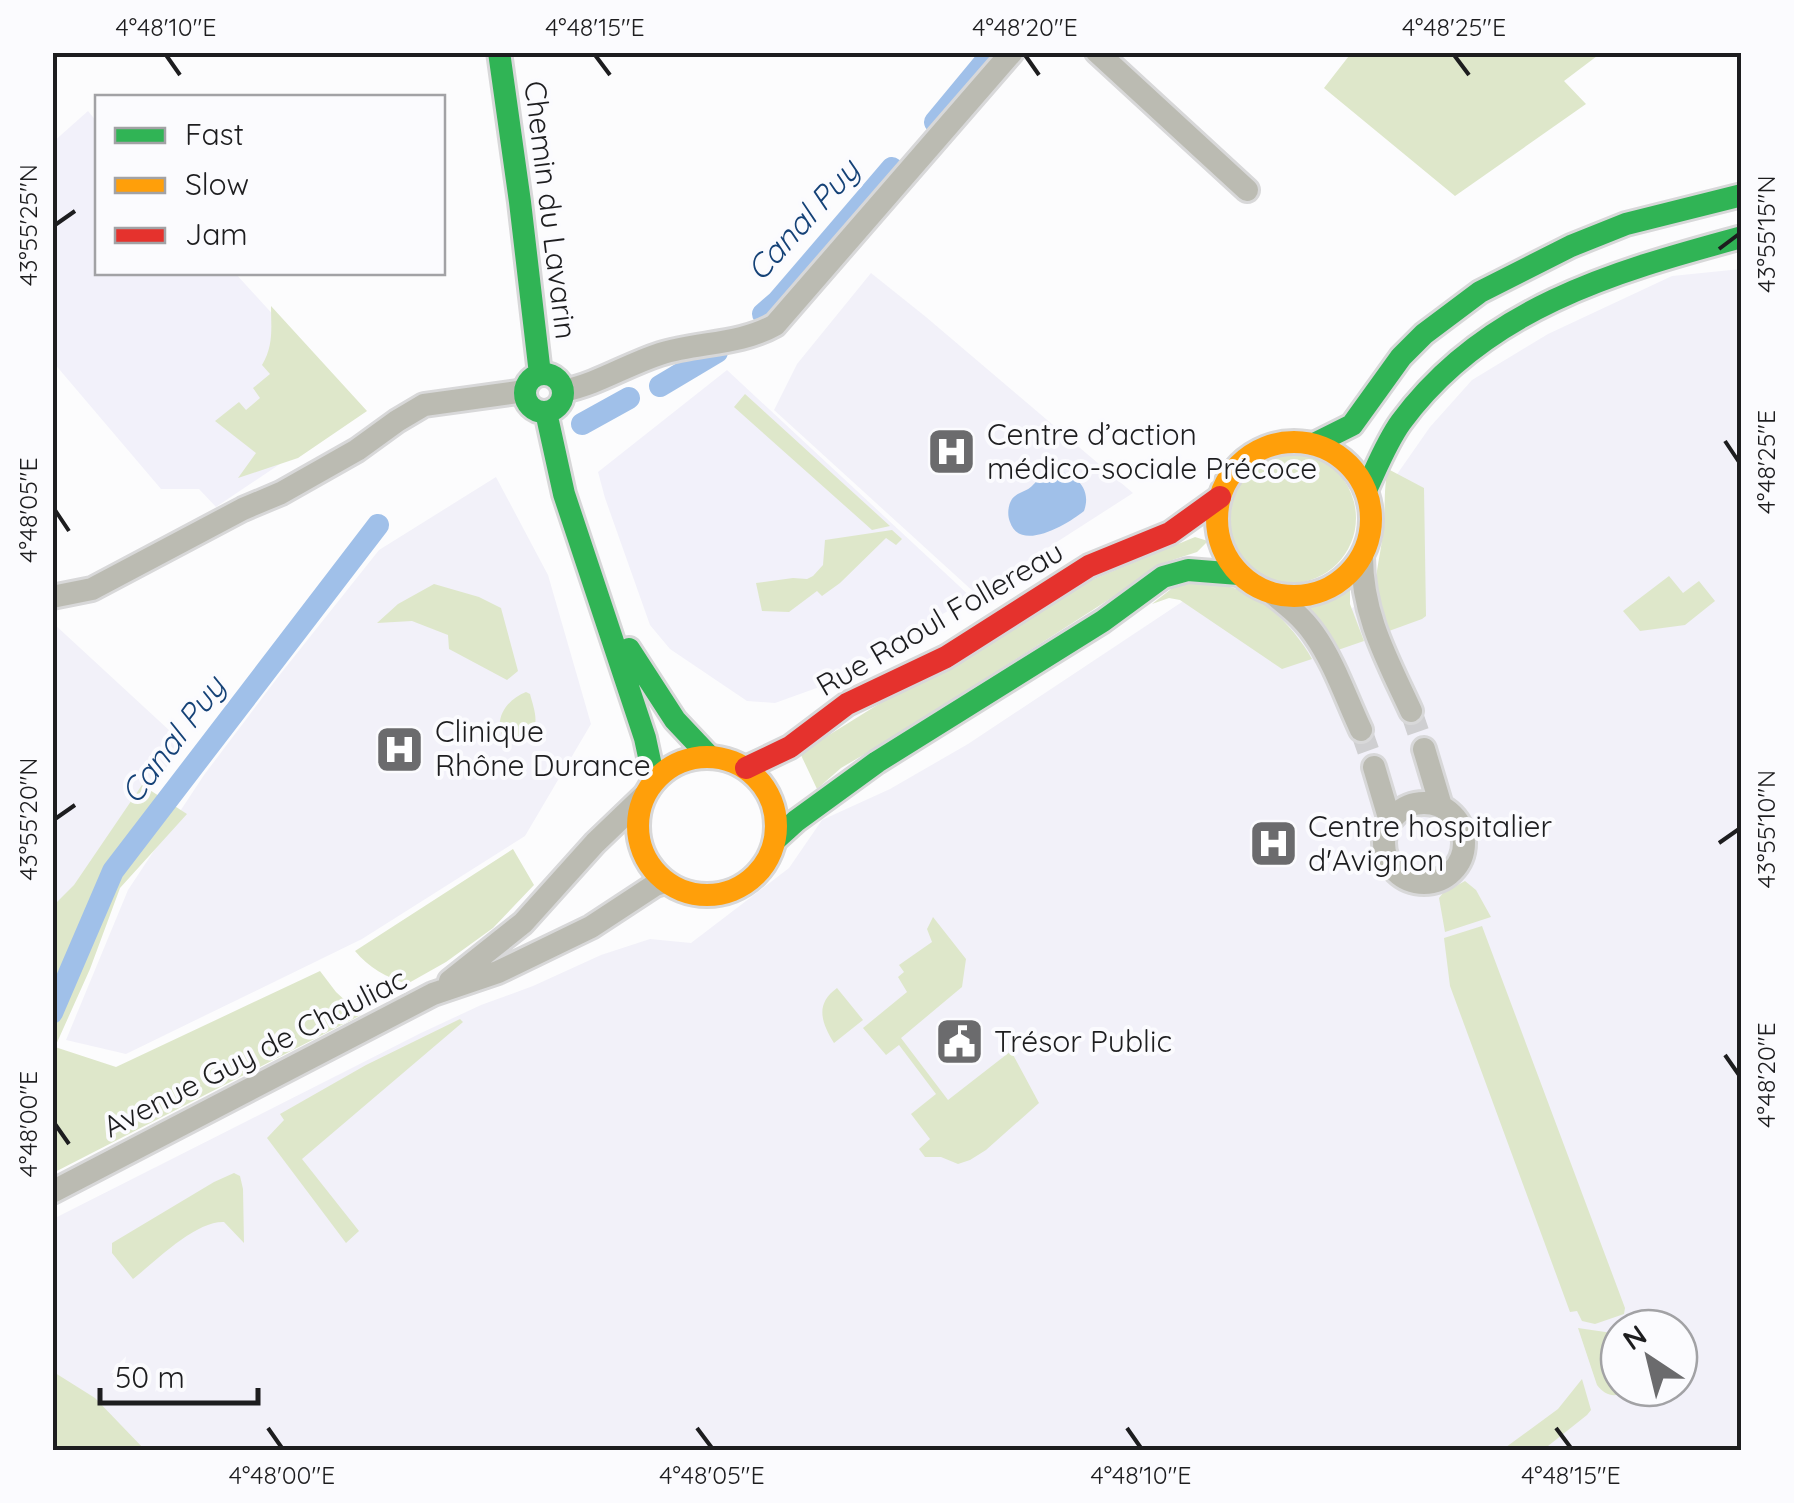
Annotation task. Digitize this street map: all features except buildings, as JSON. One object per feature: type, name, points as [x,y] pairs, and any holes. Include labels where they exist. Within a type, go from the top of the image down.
[{"type":"street","name":"Chemin du Lavarin","points":[[499,52],[520,202],[533,382]]},
{"type":"street","points":[[563,391],[590,386],[618,371],[681,348],[738,340],[775,325],[1012,52]]},
{"type":"street","points":[[1096,52],[1247,190]]},
{"type":"street","points":[[1314,444],[1352,425],[1424,334],[1480,292],[1626,224],[1742,195]]},
{"type":"street","points":[[1366,490],[1399,425],[1447,368],[1480,342],[1556,296],[1664,258],[1742,237]]},
{"type":"street","points":[[52,597],[92,589],[281,493],[357,450],[416,409],[551,375],[563,391],[562,402],[546,412],[530,407],[526,399],[533,382]]},
{"type":"street","points":[[546,412],[564,494],[645,738],[649,789]]},
{"type":"street","points":[[1273,594],[1314,594],[1333,586],[1362,557],[1368,541],[1371,506],[1358,475],[1334,452],[1314,444],[1283,442],[1266,446],[1237,466],[1220,497],[1216,518],[1219,538],[1226,557],[1239,574],[1273,594],[1314,634],[1361,730]]},
{"type":"street","name":"Rue Raoul Follereau","points":[[746,768],[790,747],[848,704],[946,657],[1089,566],[1177,529],[1220,497]]},
{"type":"street","points":[[1362,557],[1366,605],[1410,711]]},
{"type":"street","points":[[775,840],[877,762],[1104,621],[1164,577],[1188,570],[1239,574]]},
{"type":"street","points":[[600,598],[649,683],[691,740],[709,756]]},
{"type":"street","points":[[1424,748],[1441,806]]},
{"type":"street","points":[[689,758],[722,758],[746,768],[758,779],[774,808],[777,824],[772,851],[761,870],[748,882],[716,895],[687,893],[666,882],[642,853],[638,835],[638,816],[649,789],[670,766],[689,758]]},
{"type":"street","points":[[1374,768],[1390,821]]},
{"type":"street","name":"Avenue Guy de Chauliac","points":[[432,994],[523,923],[595,842],[649,789]]},
{"type":"street","points":[[1413,804],[1441,806],[1458,821],[1463,832],[1465,848],[1460,862],[1452,873],[1427,884],[1411,882],[1396,874],[1383,847],[1390,821],[1413,804]]},
{"type":"street","name":"Avenue Guy de Chauliac","points":[[52,1192],[432,994],[498,972],[591,927],[666,882]]},
{"type":"shaded area","points":[[88,111],[95,120],[95,275],[237,275],[360,410],[216,507],[199,489],[161,489],[53,362],[52,143]]},
{"type":"shaded area","name":"Centre hospitalier d'Avignon","points":[[1741,269],[1741,1450],[53,1450],[53,1219],[481,1005],[650,939],[691,943],[789,868],[822,820],[890,789],[968,744],[1191,596],[1289,628],[1347,614],[1390,567],[1393,480],[1430,427],[1472,380],[1548,334],[1672,276]]},
{"type":"shaded area","name":"Centre d’action médico-sociale Précoce","points":[[871,273],[1133,493],[976,594],[774,410],[797,364]]},
{"type":"shaded area","points":[[727,370],[972,598],[825,685],[775,703],[747,701],[670,649],[650,625],[598,472]]},
{"type":"shaded area","name":"Clinique Rhône Durance","points":[[496,477],[548,575],[591,724],[525,836],[362,939],[126,1054],[66,1040],[128,890],[204,775],[278,677],[379,550]]},
{"type":"shaded area","points":[[53,623],[183,743],[66,914],[53,948]]},
{"type":"green space","points":[[1352,52],[1601,53],[1564,81],[1586,104],[1455,196],[1324,88]]},
{"type":"green space","points":[[271,306],[367,411],[298,458],[238,478],[256,453],[215,421],[239,402],[246,410],[260,398],[253,388],[270,374],[262,365],[270,343]]},
{"type":"green space","points":[[745,394],[890,526],[872,530],[734,407]]},
{"type":"green space","points":[[1291,453],[1316,458],[1337,472],[1351,493],[1356,518],[1351,543],[1337,564],[1316,578],[1291,583],[1266,578],[1245,564],[1231,543],[1226,518],[1231,493],[1245,472],[1266,458]]},
{"type":"green space","points":[[1388,469],[1424,488],[1426,616],[1389,631],[1376,594]]},
{"type":"green space","points":[[892,530],[902,539],[896,545],[886,538],[822,596],[817,591],[789,612],[762,611],[756,583],[813,576],[823,565],[825,540]]},
{"type":"green space","points":[[1195,537],[1208,541],[1197,552],[1160,564],[841,768],[817,789],[800,753],[1089,581]]},
{"type":"green space","points":[[1669,576],[1683,593],[1699,581],[1715,601],[1685,625],[1640,631],[1623,611]]},
{"type":"green space","points":[[1180,582],[1234,588],[1262,602],[1296,635],[1312,659],[1282,669],[1180,600],[1169,598],[1152,604]]},
{"type":"green space","points":[[434,584],[501,608],[518,671],[507,680],[449,649],[448,635],[412,621],[377,623],[398,604]]},
{"type":"green space","points":[[1350,588],[1350,604],[1364,641],[1335,651],[1305,607],[1318,606]]},
{"type":"green space","points":[[526,692],[534,708],[535,726],[520,739],[503,737],[500,723],[504,710]]},
{"type":"green space","points":[[142,785],[187,814],[120,888],[55,1047],[116,1067],[320,971],[361,1015],[53,1173],[53,906],[74,885]]},
{"type":"green space","points":[[513,849],[534,885],[493,928],[446,962],[407,984],[378,971],[355,951]]},
{"type":"green space","points":[[1465,881],[1476,890],[1491,917],[1445,932],[1439,898]]},
{"type":"green space","points":[[933,917],[966,959],[962,987],[901,1038],[948,1100],[1011,1051],[1039,1103],[986,1150],[958,1164],[941,1157],[925,1157],[919,1149],[930,1139],[911,1114],[936,1094],[899,1045],[886,1055],[863,1028],[907,992],[898,977],[904,972],[899,965],[932,942],[927,929]]},
{"type":"green space","points":[[1482,926],[1625,1308],[1599,1308],[1599,1323],[1582,1321],[1577,1311],[1570,1312],[1450,986],[1444,938]]},
{"type":"green space","points":[[837,988],[863,1020],[834,1043],[822,1014],[825,1000]]},
{"type":"green space","points":[[460,1019],[463,1022],[302,1159],[359,1231],[346,1243],[267,1138],[284,1120],[280,1114],[366,1065]]},
{"type":"green space","points":[[234,1173],[240,1176],[243,1189],[244,1243],[224,1222],[213,1223],[176,1243],[133,1279],[112,1253],[112,1243]]},
{"type":"green space","points":[[1578,1328],[1599,1331],[1597,1385]]},
{"type":"green space","points":[[52,1371],[95,1398],[145,1450],[53,1450]]},
{"type":"green space","points":[[1582,1379],[1591,1410],[1587,1415],[1543,1450],[1502,1450],[1558,1409]]},
{"type":"water","points":[[1050,470],[1066,473],[1079,482],[1086,494],[1084,511],[1045,533],[1034,536],[1015,531],[1008,513],[1011,501]]},
{"type":"waterway","name":"Canal Puy","points":[[935,122],[993,52]]},
{"type":"waterway","name":"Canal Puy","points":[[763,314],[892,168]]},
{"type":"waterway","name":"Canal Puy","points":[[660,386],[717,352]]},
{"type":"waterway","name":"Canal Puy","points":[[582,424],[629,398]]},
{"type":"waterway","name":"Canal Puy","points":[[52,1013],[113,871],[378,525]]},
{"type":"tunnel","points":[[1411,711],[1424,749]]},
{"type":"tunnel","points":[[1361,730],[1374,767]]},
{"type":"traffic: fast","points":[[499,52],[540,374]]},
{"type":"traffic: fast","points":[[1314,444],[1352,425],[1401,357],[1424,334],[1480,292],[1571,246],[1626,224],[1742,195]]},
{"type":"traffic: fast","points":[[1366,490],[1401,422],[1434,383],[1471,350],[1511,323],[1599,281],[1742,237]]},
{"type":"traffic: fast","points":[[544,374],[557,380],[563,393],[557,406],[544,412],[531,406],[525,393],[531,380],[544,374]]},
{"type":"traffic: fast","points":[[546,412],[564,494],[645,738],[654,780]]},
{"type":"traffic: fast","points":[[775,840],[877,762],[1103,621],[1163,577],[1188,570],[1239,574]]},
{"type":"traffic: fast","points":[[629,649],[675,720],[709,756]]},
{"type":"traffic: slow","points":[[1294,442],[1324,448],[1349,464],[1365,489],[1371,519],[1365,549],[1349,574],[1324,590],[1294,596],[1264,590],[1239,574],[1223,549],[1217,519],[1223,489],[1239,464],[1264,448],[1294,442]]},
{"type":"traffic: slow","points":[[707,757],[734,762],[756,777],[771,799],[776,826],[771,853],[756,875],[734,890],[707,895],[680,890],[658,875],[643,853],[638,826],[643,799],[658,777],[680,762],[707,757]]},
{"type":"traffic: jam","points":[[746,768],[790,747],[847,704],[946,657],[1089,566],[1170,533],[1220,497]]},
{"type":"place","name":"Centre d’action médico-sociale Précoce","points":[[952,452]]},
{"type":"place","name":"Clinique Rhône Durance","points":[[400,749]]},
{"type":"place","name":"Centre hospitalier d'Avignon","points":[[1273,844]]},
{"type":"place","name":"Trésor Public","points":[[959,1042]]}]
